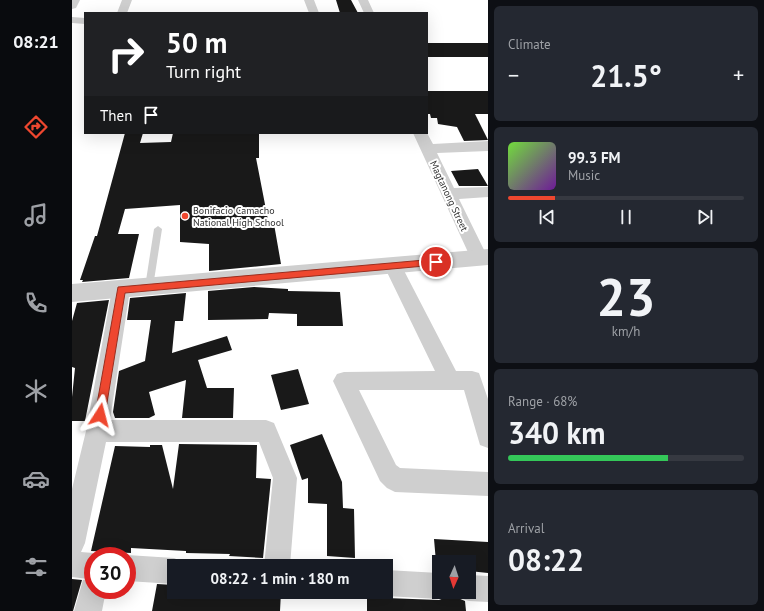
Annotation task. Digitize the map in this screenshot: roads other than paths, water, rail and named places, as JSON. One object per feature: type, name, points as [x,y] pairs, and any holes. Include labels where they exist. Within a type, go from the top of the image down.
[{"type":"street","points":[[72,6],[75,0]]},
{"type":"street","points":[[122,12],[127,0]]},
{"type":"street","points":[[309,0],[314,12]]},
{"type":"street","points":[[363,0],[369,12]]},
{"type":"street","points":[[72,20],[84,21]]},
{"type":"street","name":"Magtanong Street","points":[[420,134],[448,194],[483,258]]},
{"type":"street","points":[[427,149],[488,146]]},
{"type":"street","points":[[448,194],[488,192]]},
{"type":"street","points":[[72,293],[483,258]]},
{"type":"street","points":[[393,266],[450,380]]},
{"type":"street","points":[[72,542],[97,431],[121,290]]},
{"type":"street","points":[[488,437],[472,380],[344,381],[388,473],[395,480],[488,484]]},
{"type":"street","points":[[97,431],[266,431],[285,478],[278,559]]},
{"type":"street","points":[[72,564],[84,565]]},
{"type":"street","points":[[136,569],[167,571]]},
{"type":"street","points":[[393,583],[432,586]]},
{"type":"street","points":[[476,588],[488,589]]},
{"type":"street","points":[[88,611],[91,599]]},
{"type":"lane","points":[[148,287],[158,229]]},
{"type":"place","name":"Bonifacio Camacho National High School","points":[[185,216]]}]
